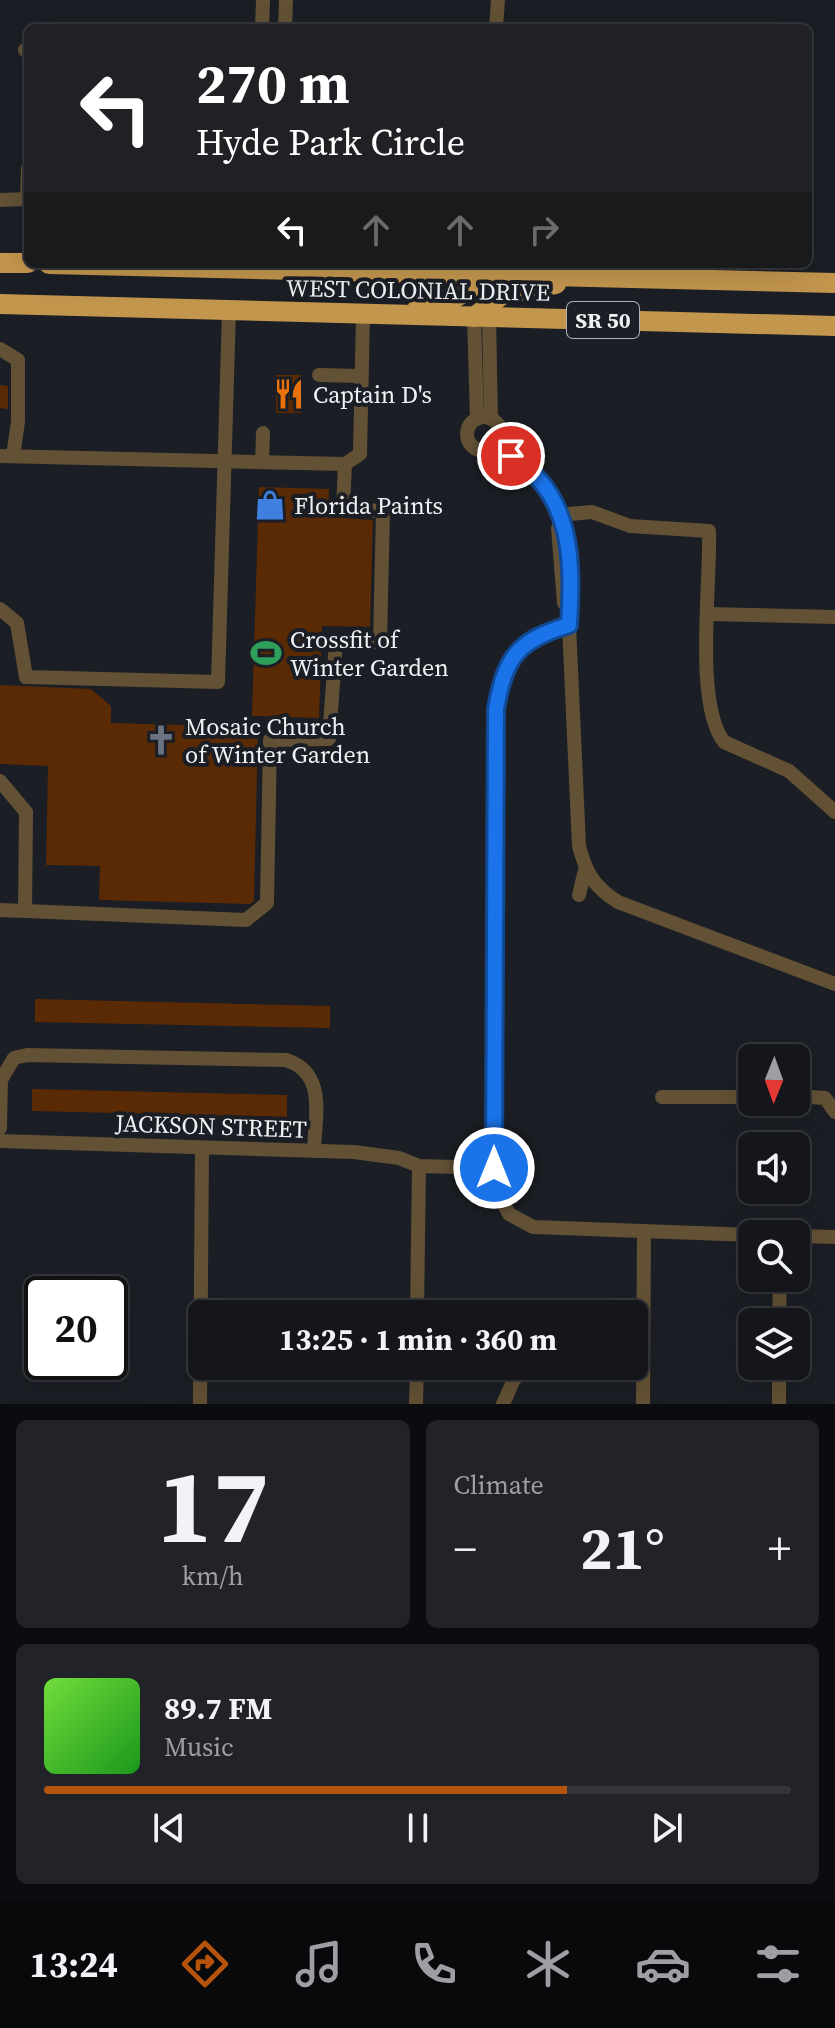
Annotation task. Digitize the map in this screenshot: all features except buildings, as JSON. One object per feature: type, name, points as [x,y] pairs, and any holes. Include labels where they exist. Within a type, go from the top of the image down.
[{"type":"highway","points":[[0,263],[24,263]]},
{"type":"highway","name":"WEST COLONIAL DRIVE","points":[[331,268],[484,270],[835,283]]},
{"type":"highway","points":[[367,314],[452,301],[470,291],[484,270]]},
{"type":"highway","points":[[481,318],[502,295],[596,276]]},
{"type":"highway","name":"WEST COLONIAL DRIVE","points":[[0,304],[835,326]]},
{"type":"street","points":[[262,24],[263,0]]},
{"type":"street","points":[[285,24],[286,0]]},
{"type":"street","points":[[496,24],[498,0]]},
{"type":"street","points":[[0,200],[24,199]]},
{"type":"street","points":[[0,609],[17,623],[26,677],[218,682],[229,311]]},
{"type":"street","points":[[0,349],[18,360],[6,456],[345,464],[360,454],[361,376],[367,314]]},
{"type":"street","points":[[481,318],[484,419]]},
{"type":"street","points":[[319,375],[361,376]]},
{"type":"street","points":[[484,419],[501,431],[496,447]]},
{"type":"street","points":[[484,419],[467,433],[470,444],[480,451],[496,447],[525,465],[546,487],[558,515],[561,577],[569,625],[579,846],[585,870],[600,890],[618,902],[835,984]]},
{"type":"street","points":[[262,462],[263,433]]},
{"type":"street","points":[[0,910],[246,920],[267,903],[270,740],[329,739],[336,642],[380,642],[383,511],[343,509],[345,464]]},
{"type":"street","points":[[558,515],[592,512],[630,526],[709,531],[707,677],[717,734],[724,742],[789,771],[835,812]]},
{"type":"street","points":[[707,614],[835,617]]},
{"type":"street","points":[[569,625],[535,635],[515,654],[502,674],[496,709],[494,1168],[502,1205],[509,1214],[533,1227],[738,1235]]},
{"type":"street","points":[[0,781],[26,812],[25,911]]},
{"type":"street","points":[[579,895],[585,870]]},
{"type":"street","points":[[0,1128],[1,1080],[14,1058],[27,1055],[286,1060],[302,1065],[312,1076],[316,1089],[314,1151]]},
{"type":"street","points":[[662,1097],[738,1097]]},
{"type":"street","points":[[810,1097],[825,1098],[835,1112]]},
{"type":"street","name":"JACKSON STREET","points":[[0,1141],[314,1151],[399,1158],[419,1166],[494,1168]]},
{"type":"street","points":[[200,1404],[202,1148]]},
{"type":"street","points":[[417,1300],[419,1166]]},
{"type":"street","points":[[644,1233],[644,1300]]},
{"type":"street","points":[[810,1236],[835,1237]]},
{"type":"street","points":[[416,1404],[417,1380]]},
{"type":"street","points":[[503,1404],[514,1380]]},
{"type":"street","points":[[643,1380],[643,1404]]},
{"type":"street","points":[[779,1380],[779,1404]]},
{"type":"place","name":"Captain D's","points":[[289,394]]},
{"type":"place","name":"Florida Paints","points":[[270,505]]},
{"type":"place","name":"Crossfit of Winter Garden","points":[[266,653]]},
{"type":"place","name":"Mosaic Church of Winter Garden","points":[[161,740]]},
{"type":"route","points":[[494,1168],[496,709],[502,674],[515,654],[535,635],[569,625],[572,554],[546,487],[525,465],[511,456]]}]
